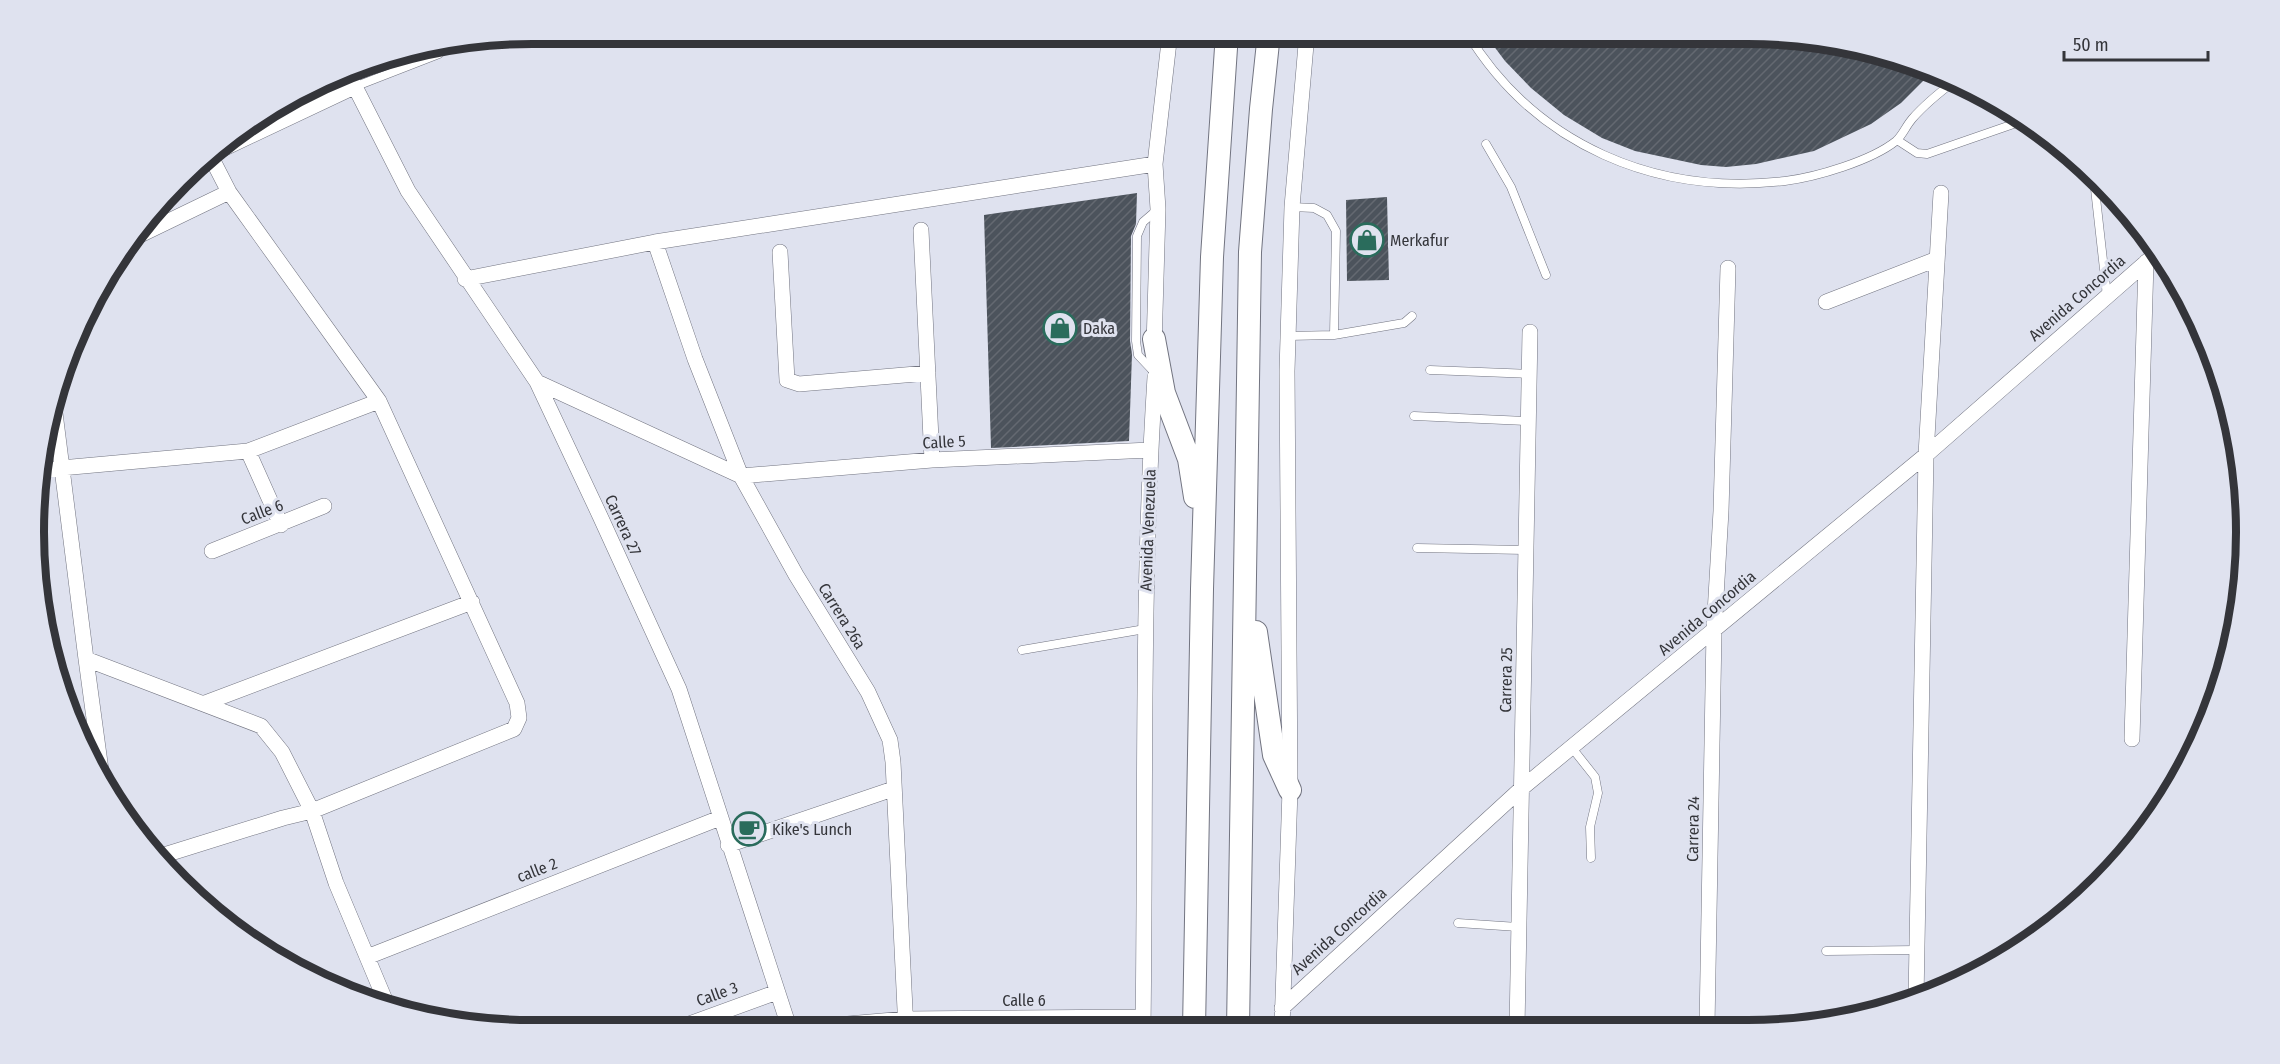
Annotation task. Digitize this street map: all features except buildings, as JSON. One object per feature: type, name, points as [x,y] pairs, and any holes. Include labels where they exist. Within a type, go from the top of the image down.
[{"type":"street","name":"Avenida Venezuela","points":[[1143,1020],[1145,629],[1150,450],[1155,373],[1158,209],[1155,164],[1169,44]]},
{"type":"street","points":[[1194,1020],[1212,257],[1226,44]]},
{"type":"street","points":[[1238,1020],[1250,252],[1268,44]]},
{"type":"street","points":[[1282,1020],[1290,790],[1288,336],[1292,207],[1306,44]]},
{"type":"street","name":"Carrera 27","points":[[350,79],[408,191],[465,279],[537,382],[679,689],[787,1020]]},
{"type":"street","points":[[242,139],[354,87]]},
{"type":"street","points":[[166,855],[312,811],[513,729],[519,718],[517,703],[379,401],[229,192],[214,162]]},
{"type":"street","points":[[465,279],[656,242],[1155,164]]},
{"type":"street","points":[[147,232],[229,192]]},
{"type":"street","points":[[1916,991],[1926,455],[1941,193]]},
{"type":"street","points":[[921,231],[932,460]]},
{"type":"street","name":"Carrera 26a","points":[[656,242],[694,359],[741,476],[796,575],[868,692],[890,740],[893,762],[905,1020]]},
{"type":"street","points":[[780,252],[787,380],[799,384],[928,373]]},
{"type":"street","name":"Avenida Concordia","points":[[1282,1008],[1522,788],[1926,455],[2151,257]]},
{"type":"street","points":[[1826,302],[1937,259]]},
{"type":"street","points":[[2132,738],[2145,262]]},
{"type":"street","name":"Carrera 24","points":[[1707,1020],[1714,631],[1721,511],[1728,268]]},
{"type":"street","name":"Carrera 25","points":[[1517,1020],[1530,332]]},
{"type":"street","points":[[1154,339],[1164,393],[1189,459],[1204,545]]},
{"type":"street","points":[[537,382],[741,476]]},
{"type":"street","points":[[48,469],[248,451],[379,401]]},
{"type":"street","points":[[56,423],[99,758]]},
{"type":"street","name":"Calle 5","points":[[741,476],[932,460],[1150,450]]},
{"type":"street","points":[[248,451],[281,525]]},
{"type":"street","name":"Calle 6","points":[[212,550],[281,525],[324,506]]},
{"type":"street","points":[[1245,579],[1254,620],[1274,755],[1290,790]]},
{"type":"street","points":[[205,703],[472,602]]},
{"type":"street","points":[[86,659],[261,726],[282,752],[312,811],[336,883],[384,998]]},
{"type":"street","points":[[729,844],[893,789]]},
{"type":"street","name":"calle 2","points":[[367,957],[720,818]]},
{"type":"street","name":"Calle 3","points":[[698,1020],[777,992]]},
{"type":"lane","points":[[1475,44],[1494,70],[1539,116],[1589,149],[1647,172],[1677,179],[1725,184],[1781,181],[1821,174],[1845,166],[1897,140],[1923,106],[1948,87]]},
{"type":"lane","points":[[354,87],[439,54]]},
{"type":"lane","points":[[1897,140],[1917,153],[1927,154],[2015,123]]},
{"type":"lane","points":[[1486,144],[1511,187],[1546,276]]},
{"type":"lane","points":[[2095,189],[2107,296]]},
{"type":"lane","points":[[1292,207],[1314,208],[1327,215],[1336,231],[1334,335]]},
{"type":"lane","points":[[1155,373],[1138,355],[1136,341],[1137,236],[1143,222],[1158,209]]},
{"type":"lane","points":[[1288,336],[1334,335],[1404,323],[1412,316]]},
{"type":"lane","points":[[1430,370],[1530,374]]},
{"type":"lane","points":[[1414,416],[1528,421]]},
{"type":"lane","points":[[1417,548],[1525,550]]},
{"type":"lane","points":[[1022,650],[1145,629]]},
{"type":"lane","points":[[1572,748],[1595,777],[1598,793],[1590,827],[1591,858]]},
{"type":"lane","points":[[1458,923],[1518,927]]},
{"type":"lane","points":[[1826,951],[1917,950]]},
{"type":"place","name":"Merkafur","points":[[1367,240]]},
{"type":"place","name":"Daka","points":[[1060,328]]},
{"type":"place","name":"Kike's Lunch","points":[[749,829]]}]
